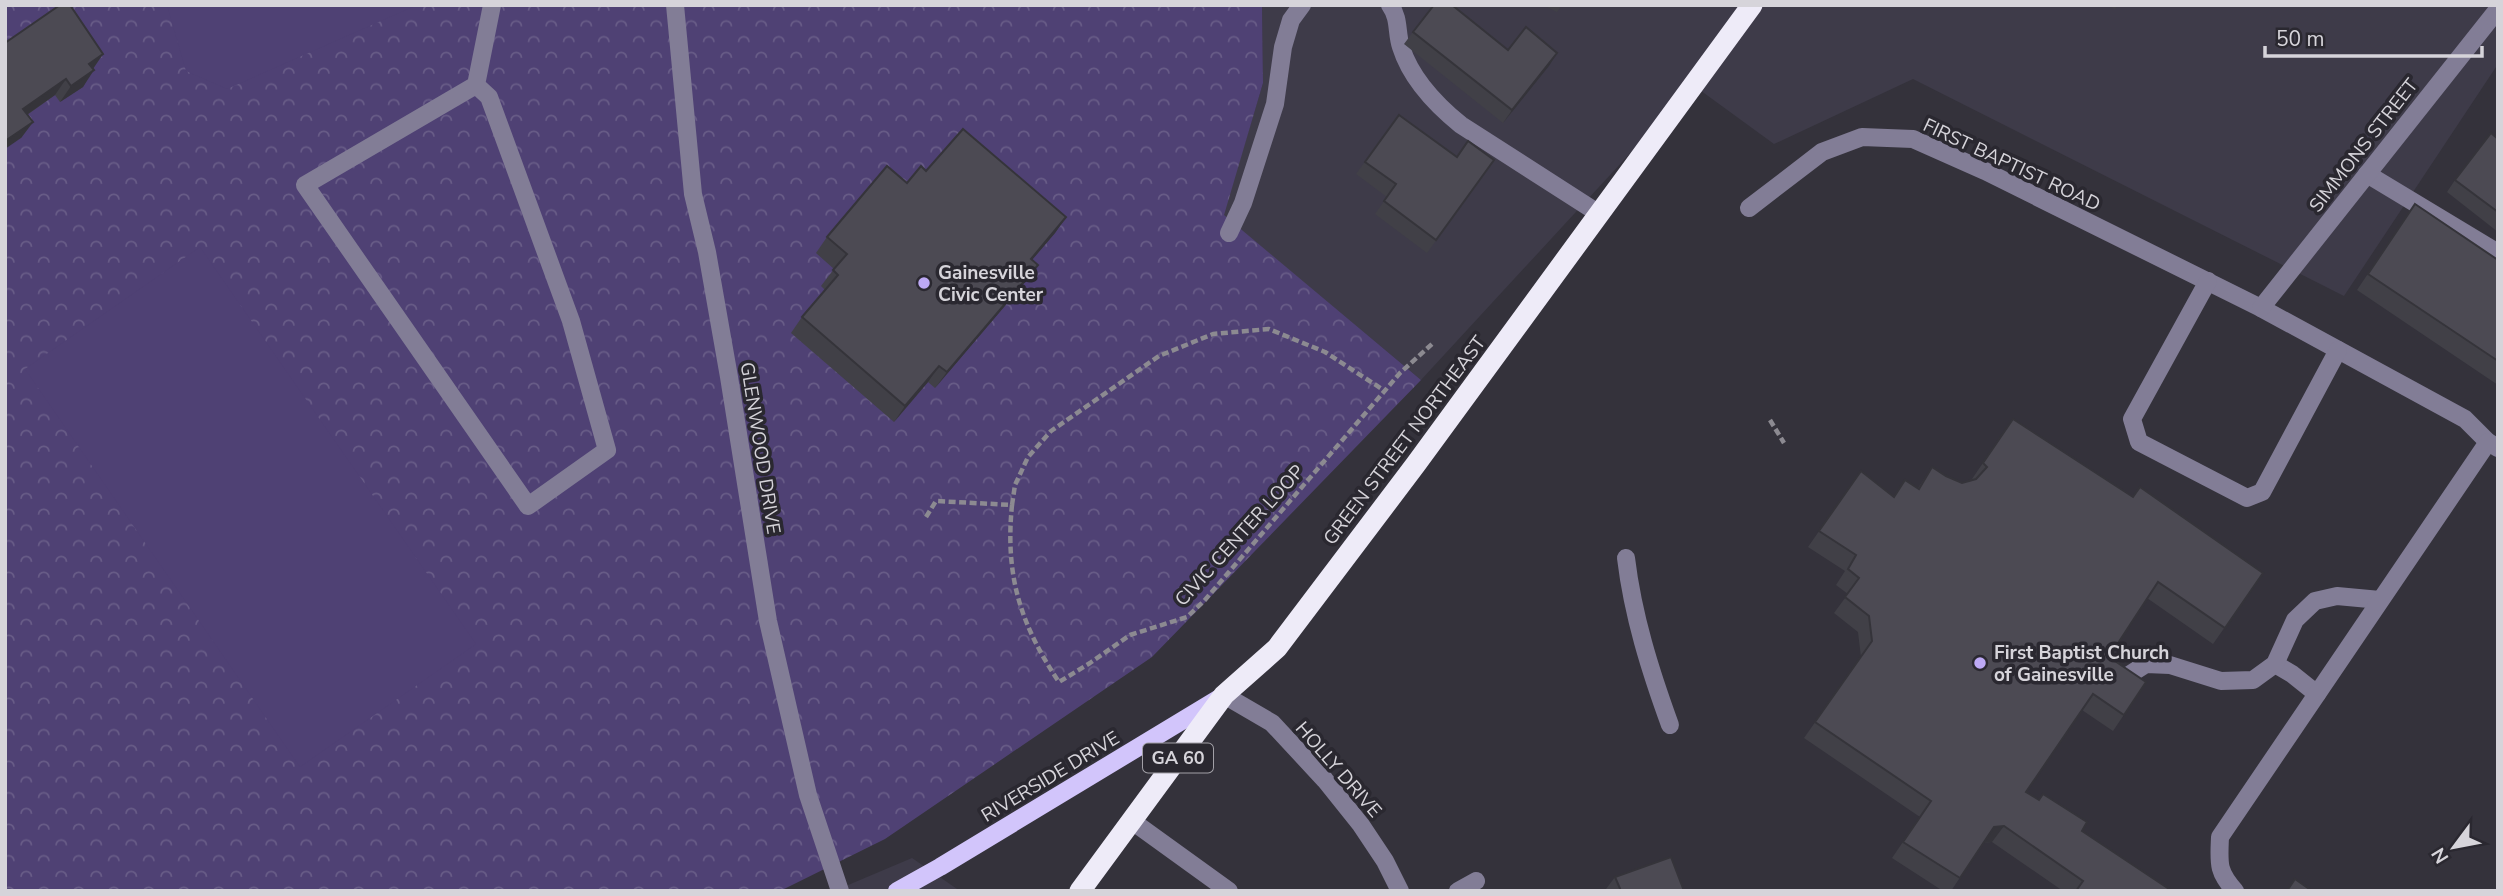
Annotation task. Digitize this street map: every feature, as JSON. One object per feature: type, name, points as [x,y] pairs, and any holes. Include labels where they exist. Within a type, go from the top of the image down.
[{"type":"highway","name":"GREEN STREET NORTHEAST","points":[[1080,891],[1224,695],[1278,648],[1752,5]]},
{"type":"main road","name":"RIVERSIDE DRIVE","points":[[897,891],[1224,695]]},
{"type":"street","points":[[476,85],[489,97],[527,205],[551,262],[588,376],[607,450],[528,506],[305,185],[476,85],[492,5]]},
{"type":"street","name":"GLENWOOD DRIVE","points":[[675,5],[692,194],[707,252],[768,621],[808,795],[840,891]]},
{"type":"street","points":[[1229,233],[1243,203],[1275,104],[1288,29],[1302,5]]},
{"type":"street","points":[[1390,5],[1398,16],[1401,46],[1412,70],[1428,95],[1444,111],[1461,125],[1598,213]]},
{"type":"street","name":"SIMMONS STREET","points":[[2261,308],[2498,9]]},
{"type":"street","name":"FIRST BAPTIST ROAD","points":[[1749,208],[1822,152],[1862,137],[1913,139],[1985,171],[2261,308],[2465,419],[2493,445]]},
{"type":"street","points":[[2367,174],[2498,253]]},
{"type":"street","points":[[2208,281],[2132,419],[2139,442],[2247,498],[2262,492],[2338,350]]},
{"type":"street","points":[[2235,891],[2223,878],[2219,859],[2220,836],[2380,600],[2493,445]]},
{"type":"street","points":[[1626,558],[1648,664],[1670,725]]},
{"type":"street","points":[[2119,682],[2146,664],[2169,665],[2221,681],[2253,680],[2275,664],[2295,620],[2315,601],[2337,596],[2380,600]]},
{"type":"street","points":[[2275,664],[2317,694]]},
{"type":"street","name":"HOLLY DRIVE","points":[[1224,695],[1272,723],[1325,780],[1361,825],[1400,891]]},
{"type":"street","points":[[1132,821],[1229,891]]},
{"type":"street","points":[[1458,891],[1476,881]]},
{"type":"path","points":[[926,517],[936,501],[1012,505],[1015,485],[1028,457],[1051,431],[1159,356],[1213,334],[1269,329],[1325,352],[1385,391]]},
{"type":"path","name":"CIVIC CENTER LOOP","points":[[1012,505],[1009,538],[1014,580],[1025,622],[1040,653],[1059,682],[1130,635],[1187,617],[1204,601],[1400,373],[1432,344]]},
{"type":"path","points":[[1770,420],[1784,443]]},
{"type":"shaded area","points":[[1262,5],[2498,5],[2498,64],[2344,296],[1913,79],[1774,144],[1693,85],[1421,380],[1223,215],[1263,83]]},
{"type":"shaded area","points":[[912,858],[960,891],[834,891]]},
{"type":"green space","points":[[5,5],[1262,5],[1263,83],[1224,215],[1421,380],[1152,657],[885,839],[780,891],[5,891]]},
{"type":"green space","points":[[167,5],[417,5],[227,89],[186,71]]},
{"type":"green space","points":[[200,247],[476,644],[300,767],[25,369]]},
{"type":"building","points":[[60,5],[70,5],[103,54],[89,64],[94,70],[71,86],[66,79],[23,109],[33,122],[5,141],[5,43]]},
{"type":"building","points":[[1434,5],[1452,5],[1508,50],[1526,27],[1557,53],[1512,110],[1413,32]]},
{"type":"building","points":[[1399,115],[1457,157],[1468,141],[1494,160],[1436,240],[1384,201],[1396,184],[1365,162]]},
{"type":"building","name":"Gainesville Civic Center","points":[[963,129],[1066,217],[1031,259],[1038,265],[947,372],[939,366],[905,406],[802,317],[838,275],[833,270],[847,254],[827,237],[887,166],[907,183],[921,166],[926,171]]},
{"type":"building","points":[[2491,133],[2498,139],[2498,212],[2455,180]]},
{"type":"building","points":[[2415,204],[2498,260],[2498,361],[2368,274]]},
{"type":"building","name":"First Baptist Church of Gainesville","points":[[2013,419],[2133,497],[2140,487],[2263,573],[2225,628],[2158,582],[2109,657],[2146,682],[2124,715],[2093,694],[2026,792],[2039,800],[2043,794],[2087,822],[2082,831],[2172,891],[2076,891],[2083,881],[2004,826],[1994,827],[1960,878],[1903,842],[1931,801],[1815,722],[1872,641],[1869,616],[1845,597],[1859,578],[1848,569],[1856,555],[1819,531],[1861,471],[1894,497],[1905,480],[1919,489],[1932,467],[1962,483],[1976,479],[1987,467],[1983,463]]},
{"type":"building","points":[[1671,857],[1684,891],[1621,891],[1615,877]]},
{"type":"building","points":[[2295,879],[2312,891],[2287,891]]},
{"type":"place","name":"Gainesville Civic Center","points":[[924,283]]},
{"type":"place","name":"First Baptist Church of Gainesville","points":[[1980,663]]}]
